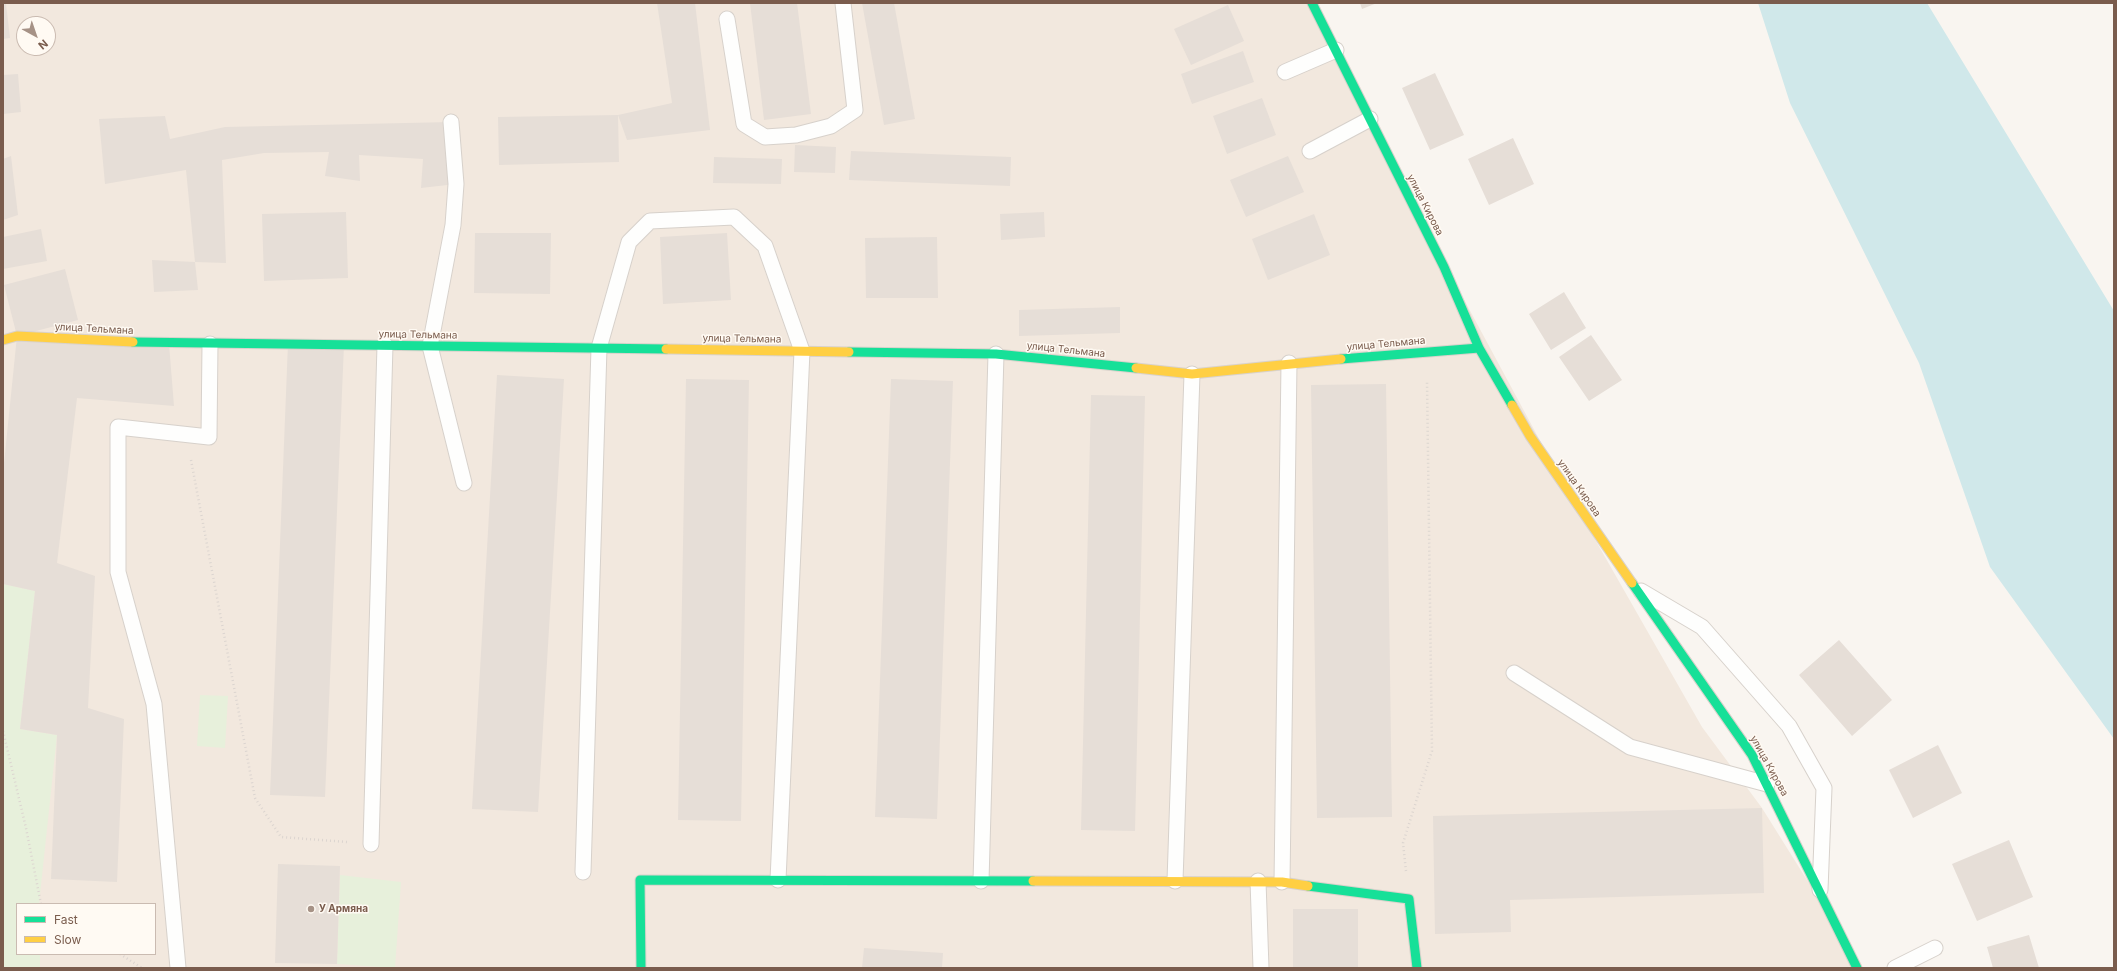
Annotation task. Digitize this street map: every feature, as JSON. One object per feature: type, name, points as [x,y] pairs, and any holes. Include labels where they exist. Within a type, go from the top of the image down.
[{"type":"street","name":"улица Кирова","points":[[1312,3],[1444,267],[1478,348],[1530,436],[1752,755],[1820,890],[1857,968]]},
{"type":"street","name":"улица Тельмана","points":[[3,340],[18,336],[169,344],[288,343],[996,354],[1192,374],[1289,363],[1478,348]]},
{"type":"street","points":[[641,968],[640,880],[1282,882],[1410,899],[1417,968]]},
{"type":"lane","points":[[727,19],[744,124],[765,137],[796,135],[831,126],[855,110],[843,3]]},
{"type":"lane","points":[[1285,72],[1336,50]]},
{"type":"lane","points":[[1310,151],[1370,119]]},
{"type":"lane","points":[[451,122],[456,184],[453,218],[430,346],[464,483]]},
{"type":"lane","points":[[583,872],[599,348],[629,242],[650,221],[734,217],[765,246],[802,351],[778,880]]},
{"type":"lane","points":[[178,968],[154,704],[118,572],[118,427],[209,437],[210,344]]},
{"type":"lane","points":[[370,844],[385,345]]},
{"type":"lane","points":[[981,881],[996,354]]},
{"type":"lane","points":[[1282,882],[1289,363]]},
{"type":"lane","points":[[1175,881],[1192,374]]},
{"type":"lane","points":[[1636,588],[1702,627],[1788,726],[1824,788],[1820,890]]},
{"type":"lane","points":[[1514,673],[1630,747],[1767,784]]},
{"type":"lane","points":[[1258,881],[1261,968]]},
{"type":"lane","points":[[1895,968],[1934,948]]},
{"type":"path","points":[[1410,899],[1403,843],[1432,751],[1427,352]]},
{"type":"path","points":[[186,434],[255,798],[281,837],[354,842]]},
{"type":"path","points":[[3,731],[26,828],[40,903]]},
{"type":"path","points":[[122,955],[142,968]]},
{"type":"shaded area","points":[[3,3],[1312,3],[1406,192],[1564,485],[1702,727],[1762,808],[1862,968],[3,968]]},
{"type":"green space","points":[[3,584],[35,591],[20,729],[57,735],[39,903],[16,903],[16,955],[40,955],[40,968],[3,968]]},
{"type":"green space","points":[[200,695],[228,696],[225,748],[197,746]]},
{"type":"green space","points":[[340,875],[401,882],[395,968],[337,964]]},
{"type":"water","points":[[1758,3],[1927,3],[2114,311],[2114,739],[1990,567],[1919,363],[1790,103]]},
{"type":"building","points":[[657,3],[695,3],[710,130],[627,140],[618,115],[672,103]]},
{"type":"building","points":[[750,3],[797,3],[811,114],[764,120]]},
{"type":"building","points":[[862,3],[894,3],[915,119],[884,125]]},
{"type":"building","points":[[1360,3],[1377,3],[1362,9]]},
{"type":"building","points":[[3,4],[6,4],[10,38],[3,39]]},
{"type":"building","points":[[1228,5],[1244,41],[1191,65],[1174,29]]},
{"type":"building","points":[[1243,51],[1254,82],[1192,104],[1181,74]]},
{"type":"building","points":[[1435,73],[1464,135],[1430,150],[1402,88]]},
{"type":"building","points":[[18,74],[21,112],[3,114],[3,75]]},
{"type":"building","points":[[1262,98],[1276,135],[1227,154],[1213,116]]},
{"type":"building","points":[[618,115],[619,162],[499,165],[498,117]]},
{"type":"building","points":[[165,116],[170,139],[225,127],[451,122],[456,184],[421,188],[423,159],[359,155],[360,181],[325,176],[329,152],[264,153],[222,160],[226,263],[195,262],[186,170],[105,184],[99,119]]},
{"type":"building","points":[[1513,138],[1534,184],[1489,205],[1468,159]]},
{"type":"building","points":[[795,145],[836,147],[835,173],[794,172]]},
{"type":"building","points":[[851,151],[1011,157],[1010,186],[849,180]]},
{"type":"building","points":[[11,156],[18,215],[3,220],[3,159]]},
{"type":"building","points":[[1288,156],[1304,192],[1246,217],[1230,180]]},
{"type":"building","points":[[714,157],[782,159],[781,184],[713,183]]},
{"type":"building","points":[[346,212],[348,278],[264,281],[262,214]]},
{"type":"building","points":[[1044,212],[1045,237],[1001,240],[1000,214]]},
{"type":"building","points":[[1314,214],[1330,255],[1268,280],[1252,239]]},
{"type":"building","points":[[41,229],[47,261],[3,269],[3,237]]},
{"type":"building","points":[[475,233],[551,233],[550,294],[474,293]]},
{"type":"building","points":[[727,233],[731,300],[663,304],[660,237]]},
{"type":"building","points":[[937,237],[938,298],[866,298],[865,238]]},
{"type":"building","points":[[152,260],[195,262],[198,290],[154,292]]},
{"type":"building","points":[[65,269],[78,320],[17,336],[4,285]]},
{"type":"building","points":[[1564,292],[1586,328],[1551,350],[1529,314]]},
{"type":"building","points":[[1120,307],[1120,333],[1019,336],[1019,310]]},
{"type":"building","points":[[1591,335],[1622,380],[1589,401],[1559,357]]},
{"type":"building","points":[[17,336],[169,344],[174,406],[77,398],[57,563],[95,576],[88,708],[124,719],[117,882],[51,879],[57,735],[20,729],[35,591],[3,584],[3,473]]},
{"type":"building","points":[[288,343],[344,345],[325,797],[270,795]]},
{"type":"building","points":[[497,375],[564,379],[538,812],[472,809]]},
{"type":"building","points":[[686,379],[749,380],[741,821],[678,820]]},
{"type":"building","points":[[891,379],[953,381],[937,819],[875,817]]},
{"type":"building","points":[[1386,384],[1392,817],[1317,818],[1311,385]]},
{"type":"building","points":[[1091,395],[1145,396],[1135,831],[1081,830]]},
{"type":"building","points":[[1839,640],[1892,700],[1852,736],[1799,675]]},
{"type":"building","points":[[1938,745],[1962,793],[1913,818],[1889,770]]},
{"type":"building","points":[[1762,808],[1764,893],[1510,900],[1511,932],[1435,934],[1433,816]]},
{"type":"building","points":[[2009,840],[2033,897],[1977,921],[1952,864]]},
{"type":"building","points":[[278,864],[340,866],[337,964],[275,963]]},
{"type":"building","points":[[1293,909],[1358,909],[1358,968],[1293,968]]},
{"type":"building","points":[[2029,935],[2039,968],[1993,968],[1987,947]]},
{"type":"building","points":[[864,948],[943,953],[942,968],[862,968]]},
{"type":"traffic: fast","points":[[1312,3],[1444,267],[1479,348],[1512,405]]},
{"type":"traffic: fast","points":[[133,342],[666,349]]},
{"type":"traffic: fast","points":[[1341,359],[1479,348]]},
{"type":"traffic: fast","points":[[849,352],[996,354],[1136,368]]},
{"type":"traffic: fast","points":[[1632,583],[1752,755],[1857,968]]},
{"type":"traffic: fast","points":[[641,968],[640,880],[1033,881]]},
{"type":"traffic: fast","points":[[1308,886],[1409,899],[1417,968]]},
{"type":"traffic: slow","points":[[3,340],[17,336],[133,342]]},
{"type":"traffic: slow","points":[[666,349],[849,352]]},
{"type":"traffic: slow","points":[[1136,368],[1192,374],[1341,359]]},
{"type":"traffic: slow","points":[[1512,405],[1530,436],[1632,583]]},
{"type":"traffic: slow","points":[[1033,881],[1282,882],[1308,886]]},
{"type":"place","name":"У Армяна","points":[[311,909]]}]
